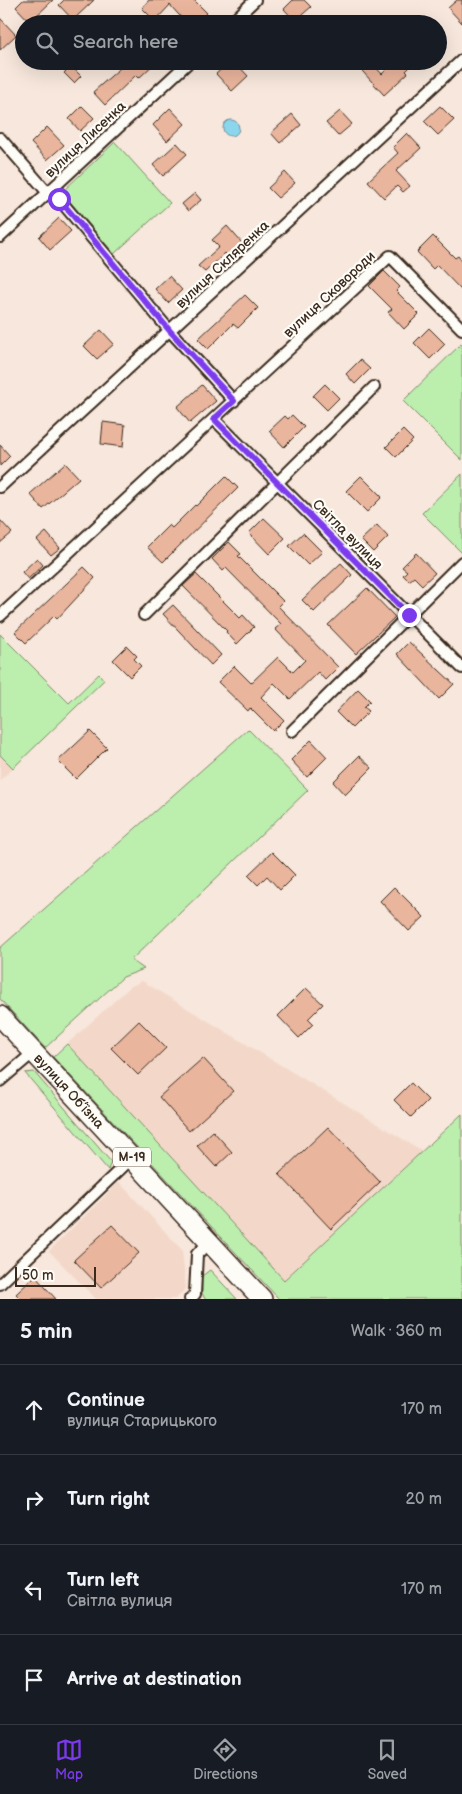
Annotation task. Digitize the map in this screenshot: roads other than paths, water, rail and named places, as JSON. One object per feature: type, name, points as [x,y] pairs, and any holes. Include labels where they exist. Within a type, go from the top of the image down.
[{"type":"highway","name":"вулиця Об’їзна","points":[[0,1016],[262,1299]]},
{"type":"street","points":[[239,15],[255,0]]},
{"type":"street","name":"вулиця Скляренка","points":[[0,487],[462,60]]},
{"type":"street","name":"вулиця Лисенка","points":[[0,237],[180,70]]},
{"type":"street","points":[[0,138],[48,193],[59,199],[170,331],[234,401],[0,616]]},
{"type":"street","name":"вулиця Сковороди","points":[[234,401],[390,256],[462,329]]},
{"type":"street","points":[[144,615],[374,388]]},
{"type":"street","name":"Світла вулиця","points":[[214,419],[462,668]]},
{"type":"street","points":[[292,731],[462,562]]},
{"type":"street","points":[[0,1081],[34,1052]]},
{"type":"street","points":[[0,1284],[132,1158]]},
{"type":"street","points":[[190,1299],[195,1294],[198,1254],[210,1242]]},
{"type":"water","points":[[228,120],[234,120],[239,125],[237,134],[228,136],[223,131],[223,125]]}]
